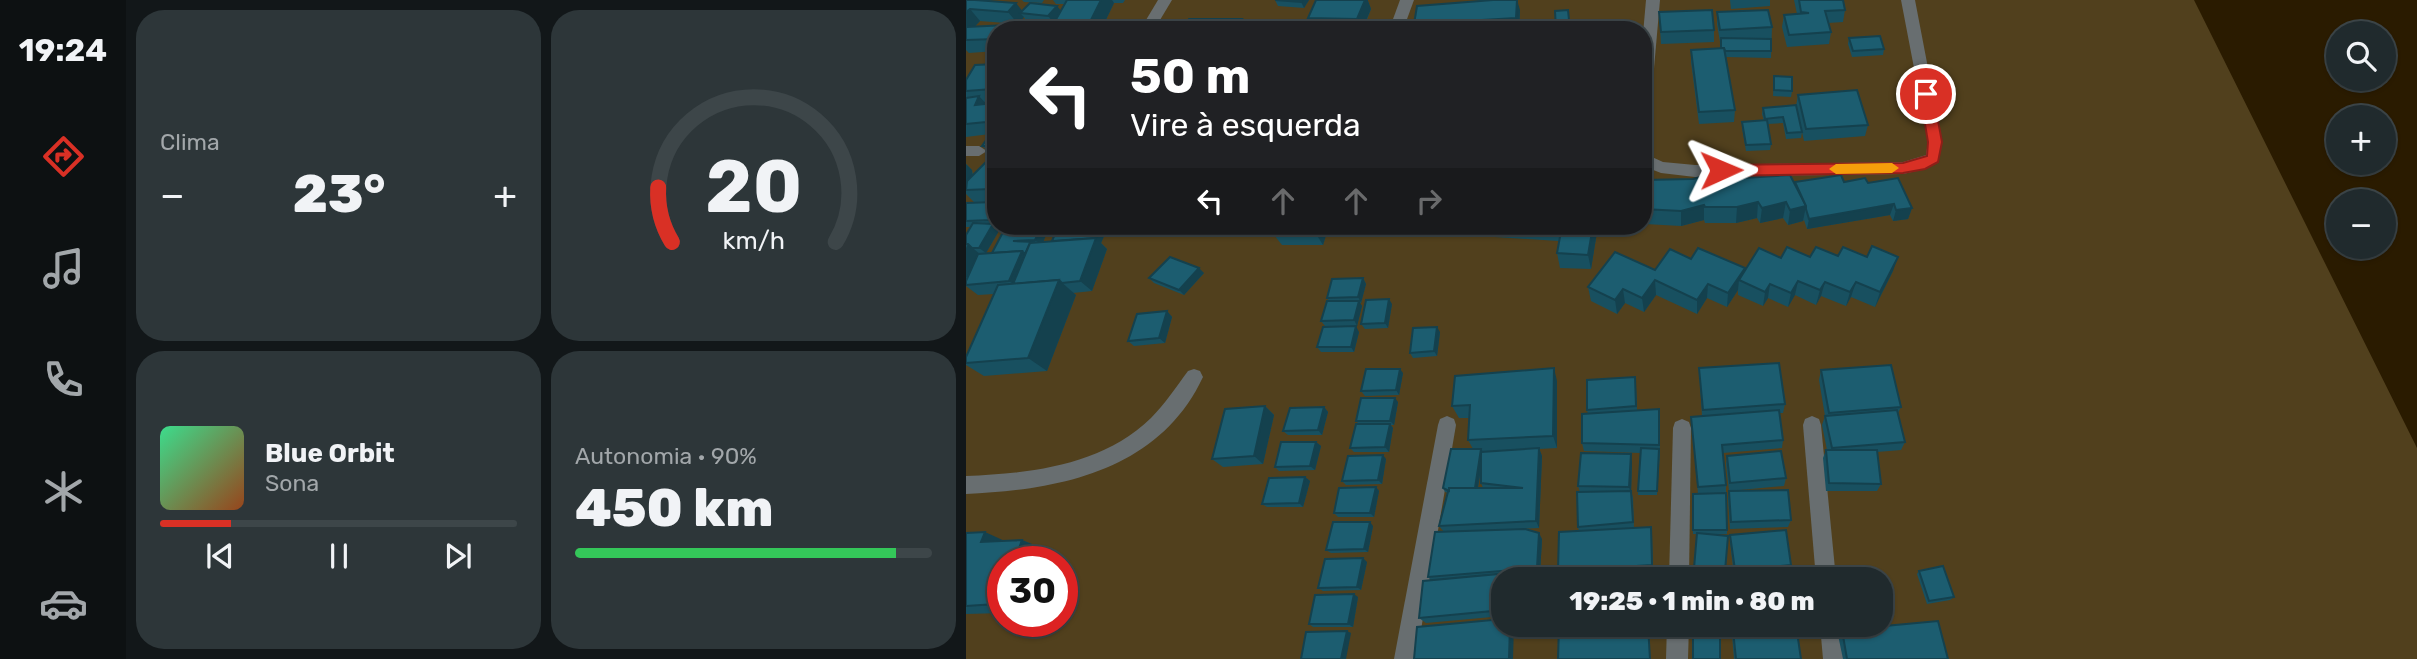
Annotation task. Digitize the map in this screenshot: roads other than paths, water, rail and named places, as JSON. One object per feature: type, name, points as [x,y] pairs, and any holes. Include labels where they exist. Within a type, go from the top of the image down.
[{"type":"street","points":[[1152,21],[1165,0]]},
{"type":"street","points":[[1399,21],[1407,0]]},
{"type":"street","points":[[1651,21],[1653,0]]},
{"type":"street","points":[[1652,163],[1695,171],[1903,168],[1920,165],[1933,158],[1935,142],[1909,0]]},
{"type":"street","points":[[966,485],[1003,484],[1062,475],[1118,456],[1154,428],[1194,377]]},
{"type":"street","points":[[1405,659],[1447,425]]},
{"type":"street","points":[[1812,425],[1825,567]]},
{"type":"street","points":[[1679,567],[1682,428]]},
{"type":"street","points":[[1678,637],[1678,659]]},
{"type":"street","points":[[1831,637],[1834,659]]}]
